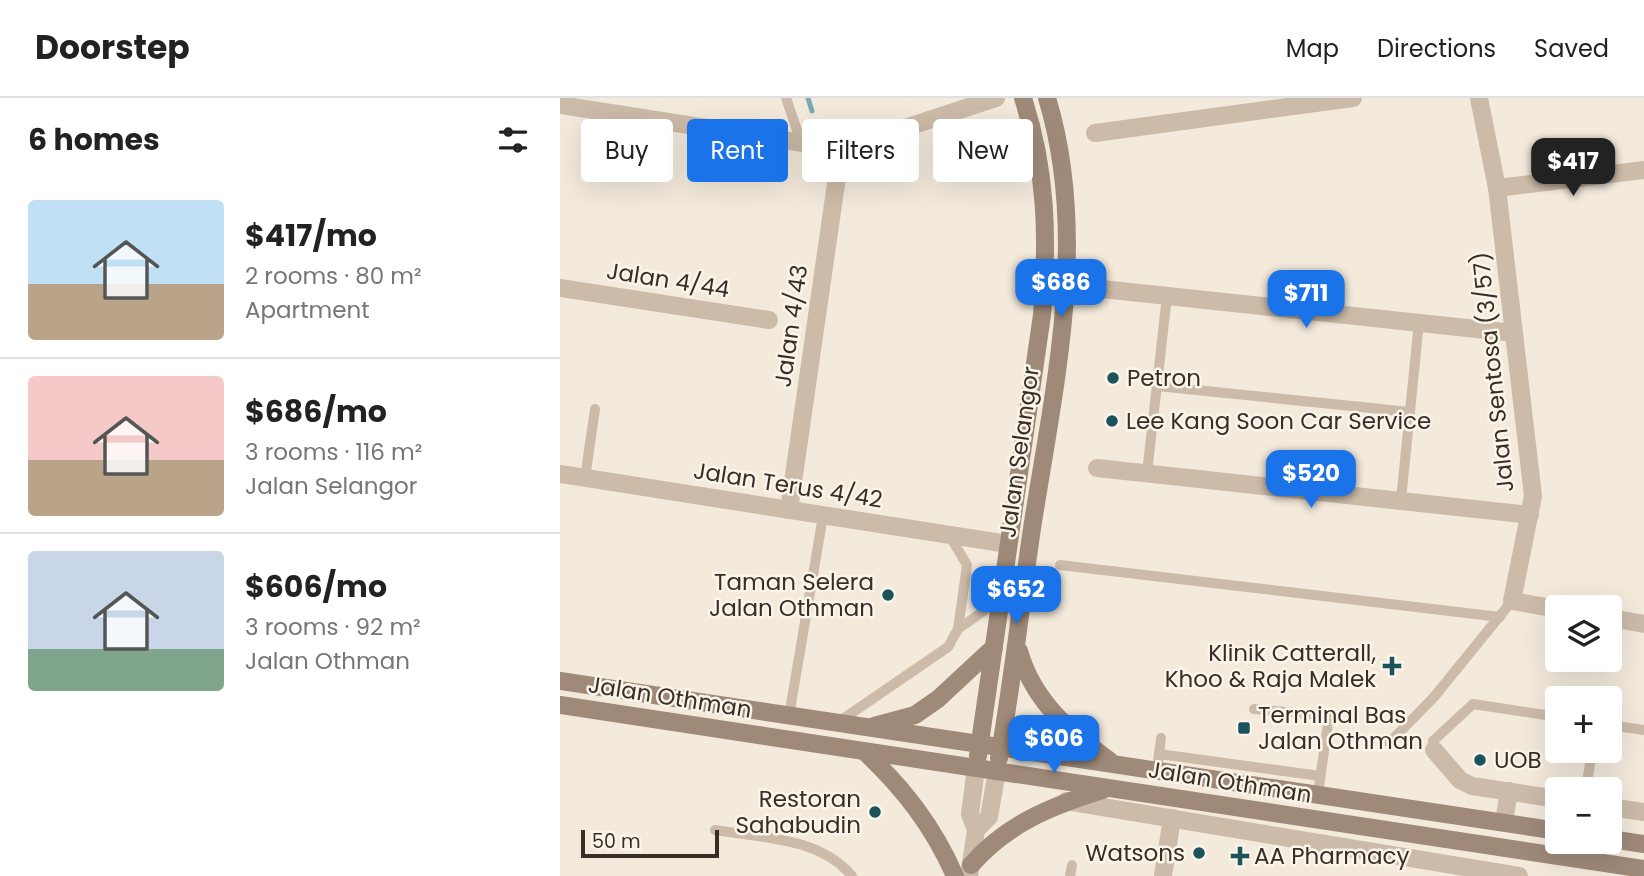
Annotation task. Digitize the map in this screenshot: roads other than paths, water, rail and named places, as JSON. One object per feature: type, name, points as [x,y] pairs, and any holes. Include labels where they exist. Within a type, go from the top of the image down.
[{"type":"main road","name":"Jalan Selangor","points":[[976,768],[1042,315],[1045,204],[1037,142],[1023,98]]},
{"type":"main road","name":"Jalan Selangor","points":[[997,771],[1018,648],[1068,256],[1067,198],[1059,138],[1047,98]]},
{"type":"main road","points":[[867,728],[915,715],[946,692],[994,647]]},
{"type":"main road","points":[[1018,648],[1024,670],[1038,697],[1084,742],[1113,764]]},
{"type":"main road","name":"Jalan Othman","points":[[560,681],[980,746],[1113,764],[1158,762],[1318,794],[1545,829]]},
{"type":"main road","name":"Jalan Othman","points":[[560,705],[1644,869]]},
{"type":"main road","points":[[865,752],[919,808],[943,847],[956,876]]},
{"type":"main road","points":[[970,871],[991,842],[1029,817],[1110,788]]},
{"type":"main road","points":[[1622,841],[1644,844]]},
{"type":"street","points":[[919,123],[996,98]]},
{"type":"street","points":[[1095,133],[1353,98]]},
{"type":"street","name":"Jalan Sentosa (3/57)","points":[[1479,98],[1497,188],[1533,496],[1512,601]]},
{"type":"street","points":[[562,103],[801,142]]},
{"type":"street","points":[[1497,188],[1644,170]]},
{"type":"street","name":"Jalan 4/43","points":[[789,510],[836,182]]},
{"type":"street","name":"Jalan 4/44","points":[[560,288],[769,320]]},
{"type":"street","points":[[1102,289],[1514,333]]},
{"type":"street","points":[[1097,468],[1530,515]]},
{"type":"street","name":"Jalan Terus 4/42","points":[[560,474],[1008,544]]},
{"type":"street","points":[[1512,601],[1545,607]]},
{"type":"street","points":[[1622,620],[1644,624]]},
{"type":"street","points":[[1434,750],[1460,780],[1472,786],[1545,797]]},
{"type":"street","points":[[970,871],[976,830],[970,814],[976,768]]},
{"type":"street","points":[[976,830],[989,817],[997,771]]},
{"type":"street","points":[[1504,822],[1509,791]]},
{"type":"street","points":[[1066,802],[1517,876]]},
{"type":"street","points":[[1622,809],[1644,812]]},
{"type":"street","points":[[1163,876],[1172,818]]},
{"type":"street","points":[[1488,846],[1517,876]]},
{"type":"lane","points":[[786,98],[801,142]]},
{"type":"lane","points":[[1147,473],[1167,296]]},
{"type":"lane","points":[[1042,315],[1061,317]]},
{"type":"lane","points":[[1401,500],[1419,322]]},
{"type":"lane","points":[[1157,386],[1410,412]]},
{"type":"lane","points":[[585,478],[595,409]]},
{"type":"lane","points":[[789,716],[823,516]]},
{"type":"lane","points":[[837,723],[948,647],[958,628],[967,565],[949,535]]},
{"type":"lane","points":[[1060,565],[1500,617]]},
{"type":"lane","points":[[958,628],[1001,599]]},
{"type":"lane","name":"Jalan Sentosa (3/57)","points":[[1389,743],[1434,697],[1512,601]]},
{"type":"lane","points":[[1434,750],[1433,741],[1473,704],[1545,715]]},
{"type":"lane","points":[[1254,709],[1329,716],[1318,794]]},
{"type":"lane","points":[[1622,727],[1644,730]]},
{"type":"lane","points":[[1161,738],[1158,762],[1320,776]]},
{"type":"lane","points":[[715,830],[795,843],[826,852],[852,876]]},
{"type":"waterway","points":[[808,98],[812,111]]},
{"type":"place","name":"Petron","points":[[1113,378]]},
{"type":"place","name":"Lee Kang Soon Car Service","points":[[1112,421]]},
{"type":"place","name":"Taman Selera Jalan Othman","points":[[888,595]]},
{"type":"place","name":"Klinik Catterall, Khoo & Raja Malek","points":[[1392,666]]},
{"type":"place","name":"Terminal Bas Jalan Othman","points":[[1244,728]]},
{"type":"place","name":"UOB","points":[[1480,760]]},
{"type":"place","name":"Restoran Sahabudin","points":[[875,812]]},
{"type":"place","name":"Watsons","points":[[1199,853]]},
{"type":"place","name":"AA Pharmacy","points":[[1240,856]]}]
